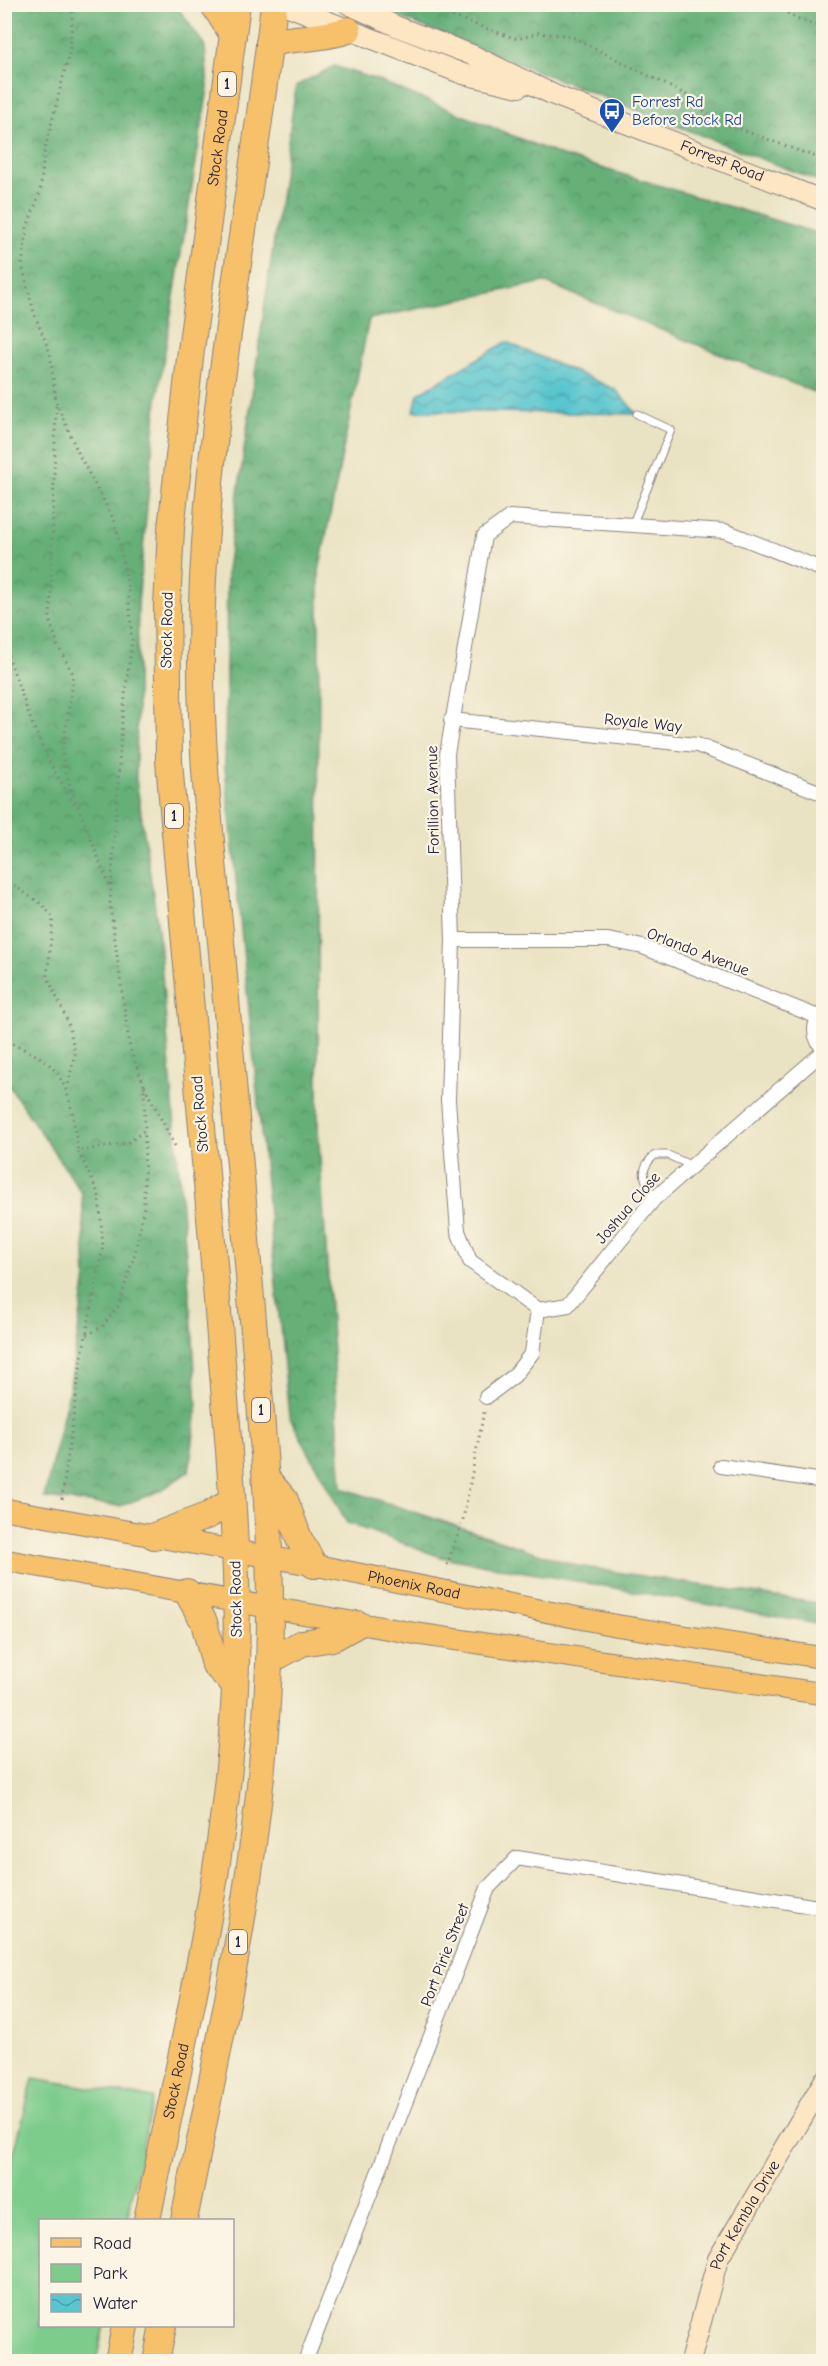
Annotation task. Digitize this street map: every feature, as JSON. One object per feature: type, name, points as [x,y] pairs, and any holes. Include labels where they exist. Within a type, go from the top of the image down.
[{"type":"highway","points":[[213,4],[233,35]]},
{"type":"highway","name":"Stock Road","points":[[147,2219],[215,1882],[229,1778],[235,1685],[236,1552],[215,1274],[169,761],[167,637],[171,529],[180,439],[237,4]]},
{"type":"highway","name":"Stock Road","points":[[184,2219],[222,2030],[249,1870],[265,1725],[269,1661],[270,1608],[266,1478],[205,774],[200,655],[205,547],[216,430],[274,4]]},
{"type":"highway","points":[[269,43],[297,37],[331,36],[348,30]]},
{"type":"highway","points":[[266,1478],[285,1500],[299,1539],[314,1565]]},
{"type":"highway","points":[[154,1536],[209,1515],[232,1501]]},
{"type":"highway","points":[[187,1592],[204,1622],[215,1665],[235,1685]]},
{"type":"highway","points":[[269,1661],[302,1643],[333,1638],[358,1624]]},
{"type":"highway","points":[[118,2361],[125,2327]]},
{"type":"highway","points":[[156,2361],[163,2327]]},
{"type":"main road","name":"Forrest Road","points":[[283,4],[464,74],[554,95]]},
{"type":"main road","name":"Forrest Road","points":[[348,4],[398,27],[472,55],[554,95],[824,201]]},
{"type":"main road","name":"Phoenix Road","points":[[4,1509],[314,1565],[614,1625],[824,1658]]},
{"type":"main road","points":[[4,1560],[358,1624],[824,1694]]},
{"type":"main road","name":"Port Kembla Drive","points":[[690,2361],[718,2259],[824,2081]]},
{"type":"street","name":"Forillion Avenue","points":[[538,1310],[470,1261],[458,1231],[448,1100],[453,940],[447,754],[484,536],[510,516],[725,531],[824,570]]},
{"type":"street","name":"Royale Way","points":[[451,720],[697,745],[824,794]]},
{"type":"street","name":"Orlando Avenue","points":[[453,940],[608,940],[643,947],[821,1014]]},
{"type":"street","points":[[821,1014],[814,1027],[815,1040],[824,1051]]},
{"type":"street","name":"Joshua Close","points":[[538,1310],[568,1305],[654,1198],[824,1051]]},
{"type":"street","points":[[486,1397],[514,1376],[532,1353],[538,1310]]},
{"type":"street","points":[[721,1466],[824,1480]]},
{"type":"street","name":"Port Pirie Street","points":[[305,2361],[488,1888],[517,1858],[824,1908]]},
{"type":"lane","points":[[633,523],[671,430],[637,414]]},
{"type":"lane","points":[[654,1198],[642,1174],[645,1164],[655,1155],[669,1155],[690,1165]]},
{"type":"path","points":[[73,4],[70,50],[44,153],[40,193],[27,227],[22,265],[34,313],[50,353],[56,402],[50,621],[58,646],[72,672],[62,753],[78,806],[111,890]]},
{"type":"path","points":[[406,4],[454,17],[517,39],[538,33],[571,36],[692,98],[711,119],[824,160]]},
{"type":"path","points":[[772,4],[797,19],[824,28]]},
{"type":"path","points":[[56,402],[79,456],[115,522],[128,586],[132,640],[122,721],[110,905],[130,1049],[144,1085],[177,1150]]},
{"type":"path","points":[[4,644],[31,721],[50,763],[72,801],[78,806]]},
{"type":"path","points":[[4,879],[43,905],[53,918],[47,976],[68,1022],[75,1053],[67,1091]]},
{"type":"path","points":[[4,1036],[7,1041],[45,1061],[57,1074],[67,1091],[78,1151],[99,1195],[103,1247],[66,1454],[62,1498]]},
{"type":"path","points":[[87,1335],[102,1327],[119,1305],[135,1253],[144,1207],[144,1085]]},
{"type":"path","points":[[78,1151],[128,1143],[145,1130]]},
{"type":"path","points":[[447,1564],[463,1519],[486,1397]]},
{"type":"green space","points":[[4,5],[176,5],[205,46],[208,88],[157,400],[138,603],[136,779],[158,928],[193,1337],[197,1410],[189,1471],[160,1491],[120,1506],[44,1498],[70,1386],[86,1277],[82,1193],[5,1080]]},
{"type":"green space","points":[[368,5],[823,5],[823,183]]},
{"type":"green space","points":[[334,66],[377,80],[562,156],[823,235],[823,396],[544,282],[369,319],[319,571],[318,1128],[342,1488],[577,1566],[823,1604],[823,1615],[817,1624],[441,1557],[347,1523],[289,1416],[225,767],[227,570],[296,86]]},
{"type":"green space","points":[[33,2078],[153,2098],[127,2219],[39,2219],[39,2327],[104,2327],[96,2361],[5,2361],[5,2188]]},
{"type":"water","points":[[506,342],[615,389],[637,414],[414,411],[418,394]]},
{"type":"place","name":"Forrest Rd Before Stock Rd","points":[[612,134]]}]
